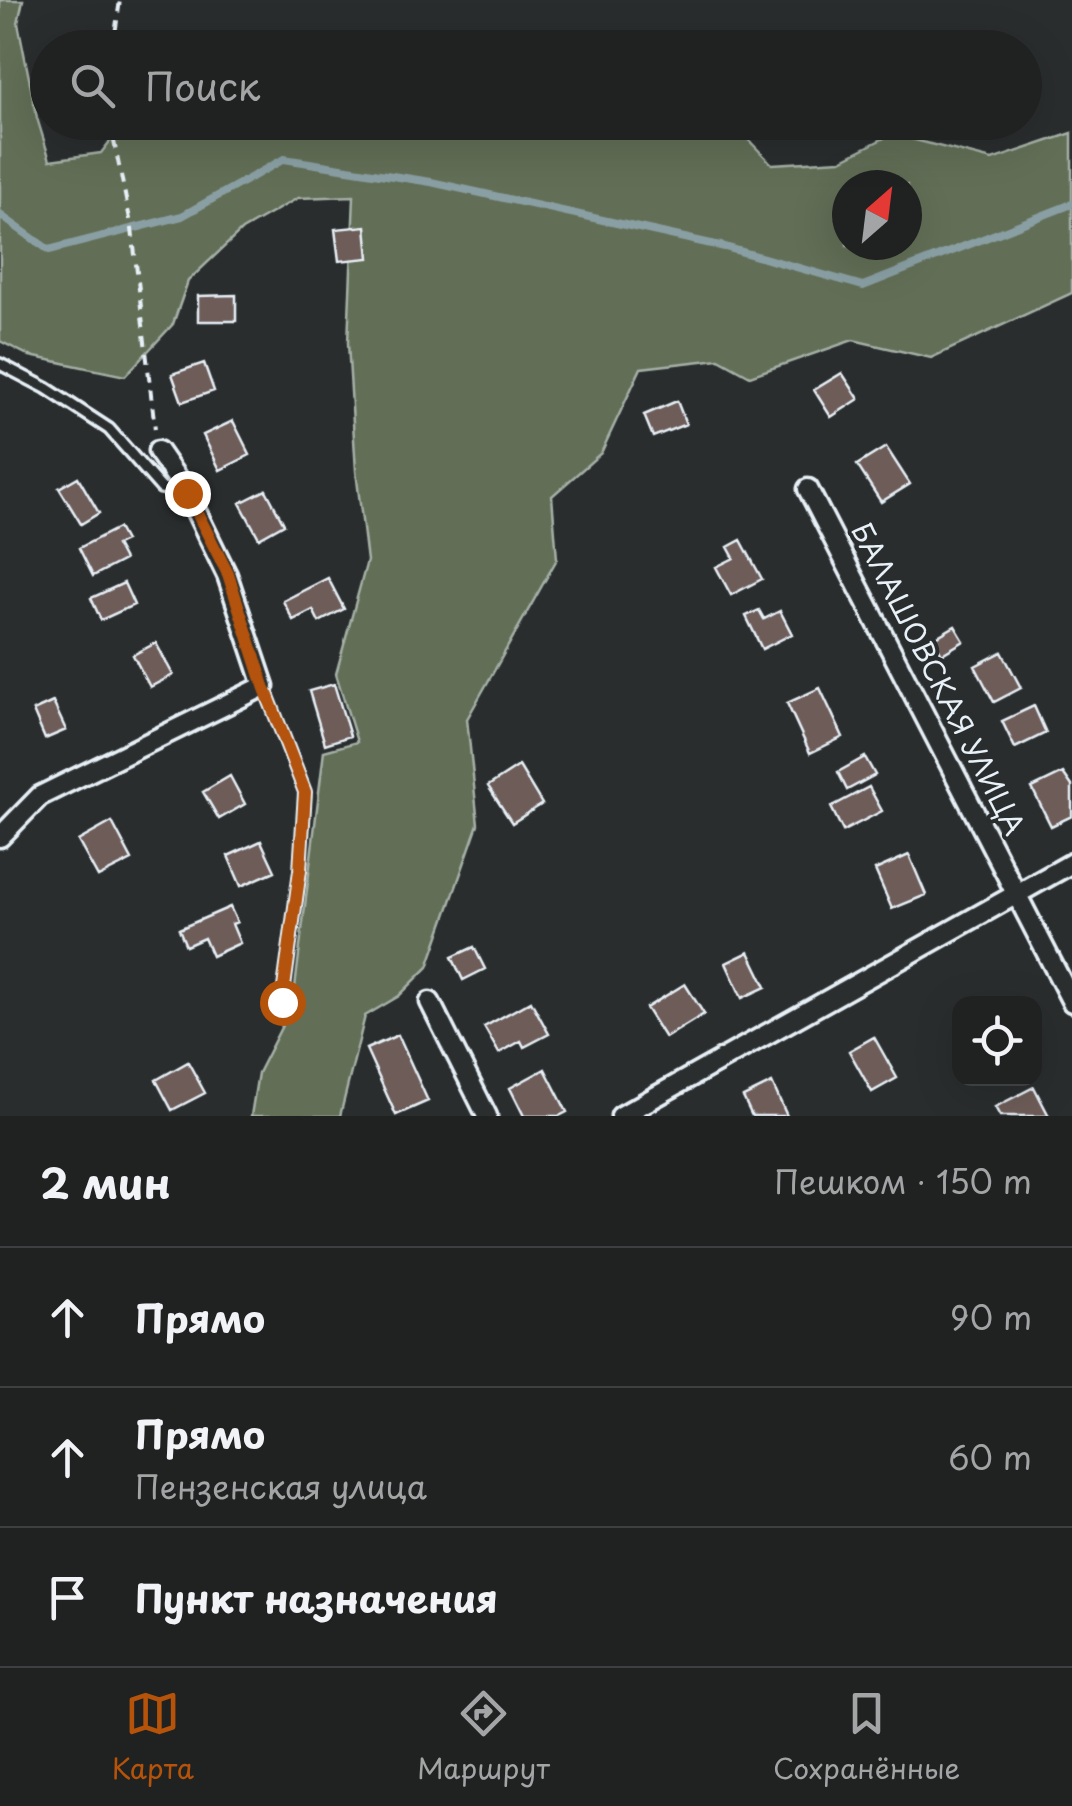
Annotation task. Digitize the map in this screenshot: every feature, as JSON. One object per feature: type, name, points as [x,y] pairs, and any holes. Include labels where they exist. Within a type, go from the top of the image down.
[{"type":"street","points":[[0,837],[40,796],[264,686],[228,574],[187,493],[158,451]]},
{"type":"street","name":"БАЛАШОВСКАЯ УЛИЦА","points":[[808,489],[1072,1002]]},
{"type":"street","points":[[621,1116],[1072,862]]},
{"type":"street","points":[[430,1002],[487,1116]]},
{"type":"lane","points":[[0,364],[109,429],[162,488],[187,493]]},
{"type":"lane","points":[[264,686],[305,792],[300,870],[282,1002]]},
{"type":"path","points":[[116,30],[120,0]]},
{"type":"path","points":[[114,140],[132,229],[158,451]]},
{"type":"green space","points":[[0,0],[23,0],[18,23],[30,83],[30,140],[44,140],[50,160],[101,153],[111,140],[749,140],[772,164],[841,160],[880,140],[915,140],[992,160],[1072,133],[1072,293],[931,358],[853,340],[750,376],[719,359],[641,368],[601,453],[552,496],[557,559],[467,719],[478,824],[428,967],[399,996],[365,1016],[340,1116],[251,1116],[258,1073],[293,1004],[324,751],[357,742],[336,674],[367,561],[356,471],[348,343],[354,196],[298,198],[242,230],[188,281],[173,324],[125,376],[30,356],[0,341]]},
{"type":"building","points":[[366,226],[369,258],[339,261],[335,229]]},
{"type":"building","points":[[236,295],[236,321],[198,321],[198,296]]},
{"type":"building","points":[[204,363],[214,391],[182,402],[172,374]]},
{"type":"building","points":[[842,373],[859,399],[831,417],[814,390]]},
{"type":"building","points":[[677,401],[686,424],[653,437],[644,415]]},
{"type":"building","points":[[233,421],[250,455],[220,470],[203,435]]},
{"type":"building","points":[[886,447],[910,484],[881,502],[857,465]]},
{"type":"building","points":[[78,477],[99,513],[81,524],[59,488]]},
{"type":"building","points":[[266,490],[284,524],[259,538],[240,503]]},
{"type":"building","points":[[118,528],[125,541],[116,545],[124,560],[93,576],[79,548]]},
{"type":"building","points":[[741,540],[762,579],[731,595],[716,567],[734,558],[728,547]]},
{"type":"building","points":[[328,578],[344,609],[319,622],[313,610],[293,620],[283,601]]},
{"type":"building","points":[[124,583],[134,605],[101,620],[91,598]]},
{"type":"building","points":[[759,610],[764,619],[780,611],[792,634],[762,649],[746,616]]},
{"type":"building","points":[[955,626],[964,641],[942,654],[933,639]]},
{"type":"building","points":[[156,643],[173,675],[150,687],[133,655]]},
{"type":"building","points":[[1002,652],[1021,688],[994,702],[975,666]]},
{"type":"building","points":[[334,684],[350,736],[325,744],[309,691]]},
{"type":"building","points":[[820,688],[843,737],[810,753],[787,703]]},
{"type":"building","points":[[53,702],[66,730],[45,739],[33,711]]},
{"type":"building","points":[[1034,706],[1046,733],[1015,748],[1002,721]]},
{"type":"building","points":[[865,757],[875,775],[847,790],[838,772]]},
{"type":"building","points":[[519,766],[542,804],[512,823],[488,786]]},
{"type":"building","points":[[1063,773],[1072,786],[1072,816],[1051,826],[1032,788]]},
{"type":"building","points":[[230,776],[245,804],[219,819],[203,792]]},
{"type":"building","points":[[869,787],[882,811],[843,831],[831,807]]},
{"type":"building","points":[[112,822],[132,860],[98,877],[78,841]]},
{"type":"building","points":[[261,841],[275,871],[241,886],[228,856]]},
{"type":"building","points":[[909,855],[926,895],[892,909],[875,870]]},
{"type":"building","points":[[230,907],[240,943],[212,956],[204,938],[186,946],[179,929]]},
{"type":"building","points":[[474,947],[485,969],[463,980],[452,957]]},
{"type":"building","points":[[749,952],[766,987],[742,998],[726,963]]},
{"type":"building","points":[[685,984],[704,1014],[665,1038],[646,1008]]},
{"type":"building","points":[[531,1001],[549,1034],[524,1047],[521,1041],[499,1053],[484,1027]]},
{"type":"building","points":[[398,1035],[428,1101],[396,1115],[366,1049]]},
{"type":"building","points":[[874,1037],[897,1078],[872,1092],[849,1051]]},
{"type":"building","points":[[188,1062],[205,1093],[172,1110],[156,1080]]},
{"type":"building","points":[[545,1069],[567,1112],[559,1116],[524,1116],[510,1088]]},
{"type":"building","points":[[772,1083],[787,1116],[752,1116],[743,1097]]},
{"type":"building","points":[[1034,1087],[1049,1116],[1000,1116],[995,1107]]},
{"type":"waterway","points":[[0,215],[49,250],[182,216],[284,159],[431,182],[725,247],[863,286],[1072,204]]},
{"type":"route","points":[[187,493],[228,574],[264,686],[305,792],[300,870],[282,1002]]}]
